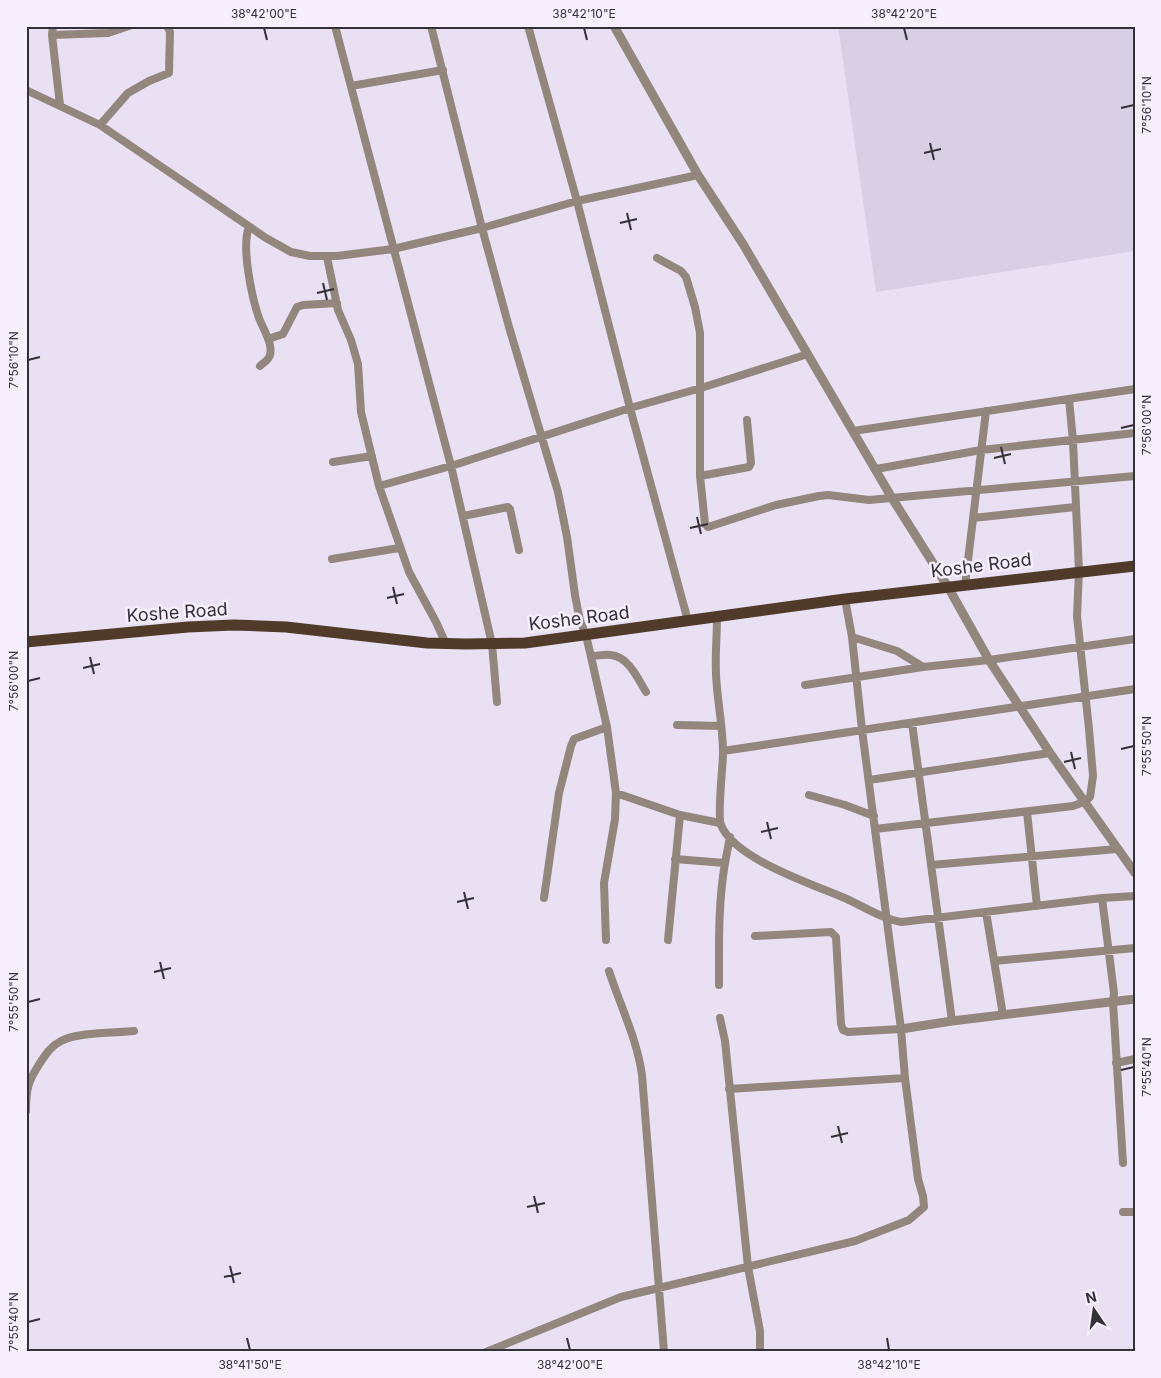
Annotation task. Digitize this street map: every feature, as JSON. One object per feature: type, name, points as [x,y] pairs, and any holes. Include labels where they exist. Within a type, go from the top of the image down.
[{"type":"main road","name":"Koshe Road","points":[[26,642],[188,627],[256,625],[446,644],[525,643],[844,598],[1135,566]]},
{"type":"street","points":[[53,26],[52,35],[60,105]]},
{"type":"street","points":[[52,35],[108,33],[129,26]]},
{"type":"street","points":[[100,126],[128,93],[149,81],[170,73],[170,32],[167,26]]},
{"type":"street","points":[[334,26],[451,466],[492,644],[497,702]]},
{"type":"street","points":[[431,26],[482,228],[558,492],[580,621],[586,635],[607,727],[616,793],[615,819],[604,882],[606,940]]},
{"type":"street","points":[[528,26],[688,621]]},
{"type":"street","points":[[614,26],[698,175],[743,244],[892,498],[948,586],[989,660],[1050,753],[1116,849],[1135,873]]},
{"type":"street","points":[[351,86],[443,70]]},
{"type":"street","points":[[26,90],[100,126],[249,227],[291,252],[310,256],[327,257],[393,249],[482,228],[576,200],[698,175]]},
{"type":"street","points":[[249,227],[246,242],[251,283],[256,309],[268,339],[270,354],[269,358],[260,366]]},
{"type":"street","points":[[327,257],[337,303],[358,364],[361,412],[378,486],[409,572],[446,644]]},
{"type":"street","points":[[657,258],[681,271],[686,276],[699,327],[701,388],[700,476],[705,524],[708,527],[776,505],[819,496],[828,495],[869,500],[1135,476]]},
{"type":"street","points":[[268,339],[282,334],[297,307],[337,303]]},
{"type":"street","points":[[378,486],[451,466],[630,408],[808,354]]},
{"type":"street","points":[[853,431],[1135,389]]},
{"type":"street","points":[[875,829],[1073,806],[1084,802],[1090,797],[1093,776],[1077,616],[1079,571],[1073,441],[1069,399]]},
{"type":"street","points":[[965,585],[986,411]]},
{"type":"street","points":[[700,476],[749,467],[751,463],[747,420]]},
{"type":"street","points":[[876,469],[980,450],[1135,433]]},
{"type":"street","points":[[333,462],[372,456]]},
{"type":"street","points":[[973,518],[1075,506]]},
{"type":"street","points":[[463,516],[508,507],[519,550]]},
{"type":"street","points":[[332,559],[399,548]]},
{"type":"street","points":[[486,1352],[505,1348],[621,1297],[855,1241],[910,1220],[924,1208],[923,1196],[918,1180],[905,1078],[901,1029],[862,730],[852,637],[844,598]]},
{"type":"street","points":[[717,617],[716,674],[723,750],[720,823],[730,837],[752,856],[776,869],[887,918],[902,922],[1102,898],[1135,896]]},
{"type":"street","points":[[852,637],[897,651],[922,667]]},
{"type":"street","points":[[805,685],[922,667],[989,660],[1081,645],[1135,639]]},
{"type":"street","points":[[591,656],[611,655],[619,657],[627,663],[646,692]]},
{"type":"street","points":[[723,750],[1135,689]]},
{"type":"street","points":[[912,723],[952,1021]]},
{"type":"street","points":[[677,726],[721,726]]},
{"type":"street","points":[[544,898],[559,793],[571,746],[574,739],[607,727]]},
{"type":"street","points":[[869,780],[1050,753]]},
{"type":"street","points":[[616,793],[680,815],[720,823]]},
{"type":"street","points":[[809,795],[845,804],[874,816]]},
{"type":"street","points":[[1027,812],[1037,906]]},
{"type":"street","points":[[668,940],[680,815]]},
{"type":"street","points":[[719,985],[718,928],[720,892],[730,837]]},
{"type":"street","points":[[931,864],[1116,849]]},
{"type":"street","points":[[675,859],[725,863]]},
{"type":"street","points":[[1102,898],[1114,993],[1116,1063],[1123,1163]]},
{"type":"street","points":[[986,912],[1004,1015]]},
{"type":"street","points":[[755,936],[832,932],[836,938],[841,1024],[843,1030],[848,1032],[901,1029],[1135,999]]},
{"type":"street","points":[[994,961],[1135,948]]},
{"type":"street","points":[[609,971],[640,1060],[664,1352]]},
{"type":"street","points":[[720,1018],[724,1040],[748,1267],[759,1322],[760,1352]]},
{"type":"street","points":[[26,1111],[28,1082],[48,1051],[56,1044],[71,1037],[134,1031]]},
{"type":"street","points":[[1116,1063],[1135,1059]]},
{"type":"street","points":[[729,1089],[905,1078]]},
{"type":"street","points":[[1123,1212],[1135,1212]]},
{"type":"shaded area","points":[[838,26],[1135,26],[1135,251],[876,292]]}]
